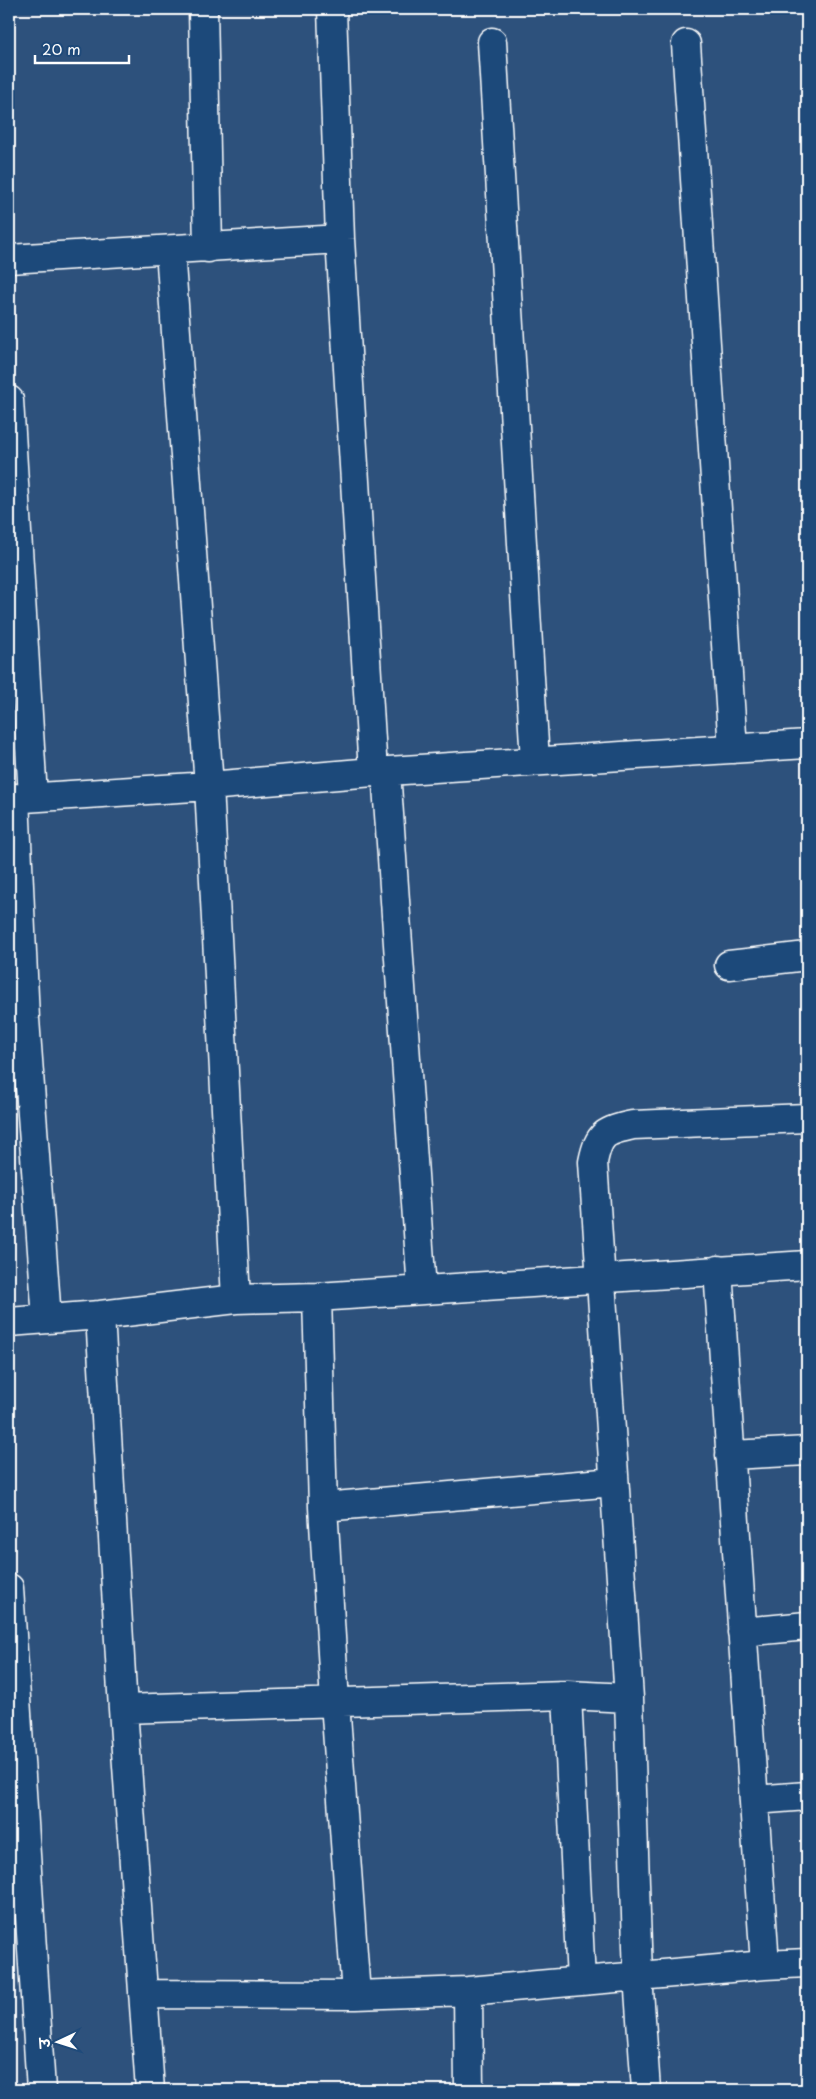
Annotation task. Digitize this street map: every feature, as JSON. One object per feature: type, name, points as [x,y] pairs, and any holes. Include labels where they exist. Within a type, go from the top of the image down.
[{"type":"street","points":[[203,9],[208,248]]},
{"type":"street","points":[[332,9],[340,239],[380,772],[422,1290]]},
{"type":"street","points":[[492,42],[535,761]]},
{"type":"street","points":[[686,44],[732,749]]},
{"type":"street","points":[[9,259],[340,239]]},
{"type":"street","points":[[170,250],[209,786],[236,1299]]},
{"type":"street","points":[[9,400],[25,1019],[48,1319]]},
{"type":"street","points":[[19,798],[209,786],[535,761],[807,744]]},
{"type":"street","points":[[729,965],[807,956]]},
{"type":"street","points":[[646,2090],[638,1976],[628,1698],[593,1162],[597,1144],[605,1133],[633,1125],[807,1118]]},
{"type":"street","points":[[9,1322],[236,1299],[317,1297],[807,1265]]},
{"type":"street","points":[[718,1270],[765,1965]]},
{"type":"street","points":[[317,1297],[323,1507],[356,1995]]},
{"type":"street","points":[[100,1314],[150,2090]]},
{"type":"street","points":[[730,1455],[807,1451]]},
{"type":"street","points":[[323,1507],[614,1482]]},
{"type":"street","points":[[9,1588],[41,2090]]},
{"type":"street","points":[[742,1632],[807,1626]]},
{"type":"street","points":[[124,1709],[567,1695],[628,1698]]},
{"type":"street","points":[[567,1695],[581,1981]]},
{"type":"street","points":[[754,1800],[807,1796]]},
{"type":"street","points":[[143,1994],[356,1995],[468,1990],[807,1963]]},
{"type":"street","points":[[468,1990],[469,2090]]}]
